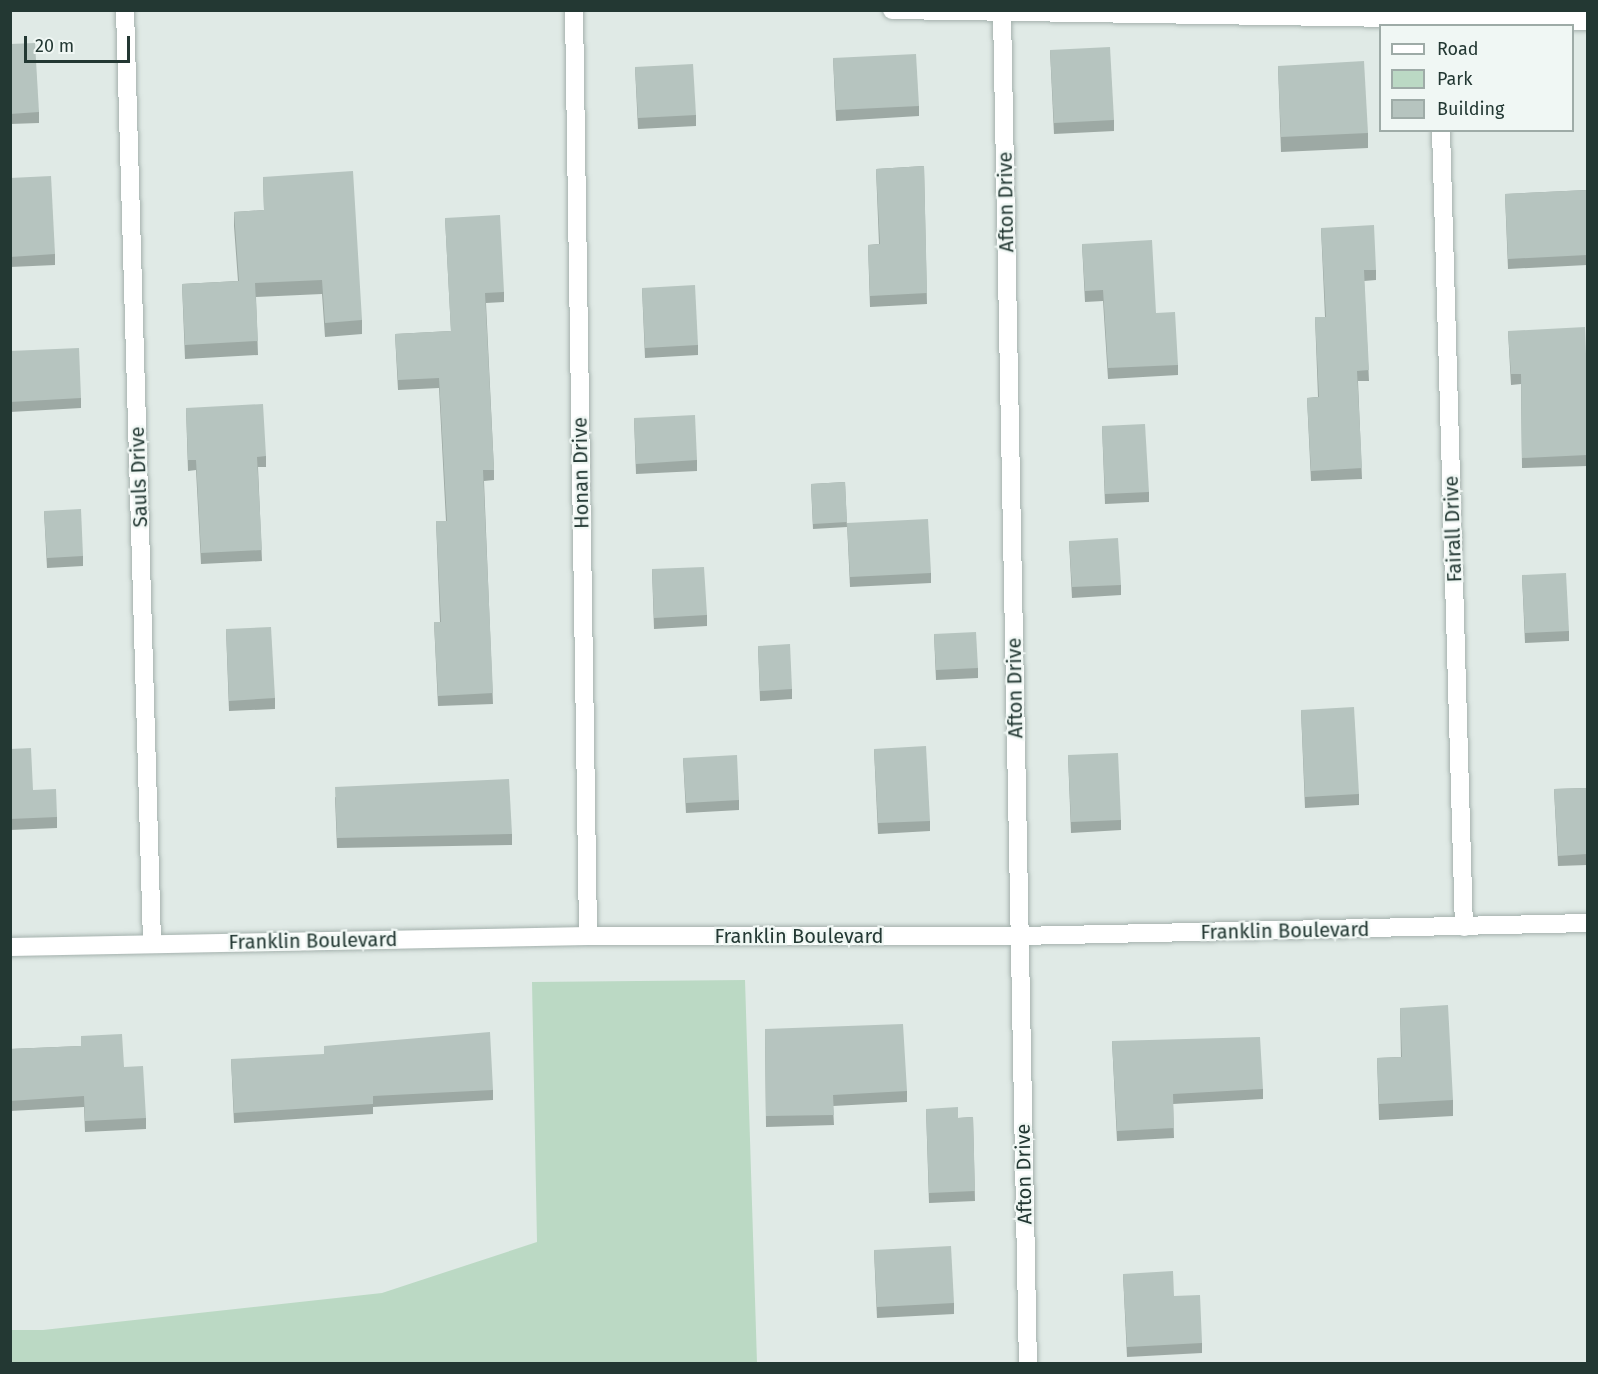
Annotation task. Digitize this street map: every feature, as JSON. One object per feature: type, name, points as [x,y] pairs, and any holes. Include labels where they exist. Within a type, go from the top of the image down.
[{"type":"street","name":"Sauls Drive","points":[[125,10],[152,944]]},
{"type":"street","name":"Honan Drive","points":[[574,10],[588,936]]},
{"type":"street","points":[[892,10],[1438,23],[1587,21]]},
{"type":"street","name":"Afton Drive","points":[[1002,13],[1028,1364]]},
{"type":"street","name":"Fairall Drive","points":[[1442,132],[1464,927]]},
{"type":"street","name":"Franklin Boulevard","points":[[10,947],[588,936],[1019,936],[1587,923]]},
{"type":"green space","points":[[745,980],[757,1363],[11,1363],[11,1330],[43,1330],[382,1293],[537,1242],[532,982]]},
{"type":"building","points":[[35,43],[39,112],[10,114],[10,44]]},
{"type":"building","points":[[1110,47],[1114,120],[1054,123],[1050,50]]},
{"type":"building","points":[[916,54],[919,106],[836,110],[833,58]]},
{"type":"building","points":[[1364,61],[1368,133],[1281,137],[1278,66]]},
{"type":"building","points":[[693,64],[696,115],[638,118],[635,67]]},
{"type":"building","points":[[924,166],[927,293],[870,296],[868,245],[880,244],[876,169]]},
{"type":"building","points":[[353,171],[362,320],[325,323],[322,280],[255,283],[258,341],[185,345],[182,284],[239,281],[234,212],[264,210],[263,177]]},
{"type":"building","points":[[51,176],[55,254],[10,257],[10,178]]},
{"type":"building","points":[[1587,190],[1587,255],[1508,259],[1505,194]]},
{"type":"building","points":[[500,215],[504,292],[485,293],[494,470],[483,470],[493,693],[438,696],[434,622],[441,622],[436,521],[447,521],[439,378],[398,380],[395,334],[451,331],[445,218]]},
{"type":"building","points":[[1374,225],[1376,270],[1364,270],[1369,370],[1357,371],[1362,468],[1311,471],[1307,398],[1319,397],[1315,317],[1326,317],[1321,228]]},
{"type":"building","points":[[1152,240],[1156,313],[1175,312],[1178,365],[1108,368],[1103,290],[1085,291],[1082,244]]},
{"type":"building","points":[[695,285],[698,345],[645,348],[642,288]]},
{"type":"building","points":[[1585,327],[1587,455],[1522,458],[1521,374],[1511,374],[1508,331]]},
{"type":"building","points":[[79,348],[81,398],[10,402],[10,351]]},
{"type":"building","points":[[263,404],[266,456],[257,457],[262,550],[201,553],[196,460],[188,460],[186,408]]},
{"type":"building","points":[[695,415],[697,460],[636,464],[634,418]]},
{"type":"building","points":[[1145,424],[1149,492],[1105,494],[1102,426]]},
{"type":"building","points":[[845,482],[847,522],[813,524],[811,484]]},
{"type":"building","points":[[81,509],[83,556],[47,558],[44,511]]},
{"type":"building","points":[[928,519],[931,573],[850,577],[847,523]]},
{"type":"building","points":[[1118,538],[1121,585],[1072,587],[1069,541]]},
{"type":"building","points":[[704,567],[707,615],[654,618],[652,569]]},
{"type":"building","points":[[1566,573],[1569,631],[1525,633],[1522,575]]},
{"type":"building","points":[[271,627],[275,698],[229,701],[226,629]]},
{"type":"building","points":[[976,632],[978,668],[936,670],[934,634]]},
{"type":"building","points":[[790,644],[792,689],[760,691],[758,646]]},
{"type":"building","points":[[1354,707],[1359,794],[1305,797],[1301,710]]},
{"type":"building","points":[[926,746],[930,821],[878,823],[874,749]]},
{"type":"building","points":[[31,748],[33,790],[56,789],[57,817],[10,819],[10,749]]},
{"type":"building","points":[[1118,753],[1121,820],[1071,822],[1068,755]]},
{"type":"building","points":[[737,755],[739,800],[686,803],[683,758]]},
{"type":"building","points":[[509,779],[512,834],[337,838],[335,787]]},
{"type":"building","points":[[1587,788],[1587,854],[1558,856],[1554,789]]},
{"type":"building","points":[[1448,1005],[1453,1100],[1379,1104],[1377,1058],[1402,1057],[1400,1008]]},
{"type":"building","points":[[903,1024],[907,1091],[833,1095],[834,1115],[766,1116],[765,1029]]},
{"type":"building","points":[[490,1032],[493,1090],[373,1096],[373,1104],[234,1113],[231,1059],[324,1054],[324,1046]]},
{"type":"building","points":[[122,1034],[124,1067],[143,1066],[146,1118],[85,1121],[84,1096],[10,1101],[10,1049],[81,1046],[81,1036]]},
{"type":"building","points":[[1260,1037],[1263,1089],[1173,1094],[1174,1128],[1117,1131],[1112,1041]]},
{"type":"building","points":[[958,1107],[958,1118],[973,1117],[975,1191],[929,1193],[926,1109]]},
{"type":"building","points":[[951,1246],[954,1303],[877,1307],[874,1250]]},
{"type":"building","points":[[1173,1271],[1174,1296],[1200,1295],[1202,1343],[1127,1347],[1123,1274]]}]
